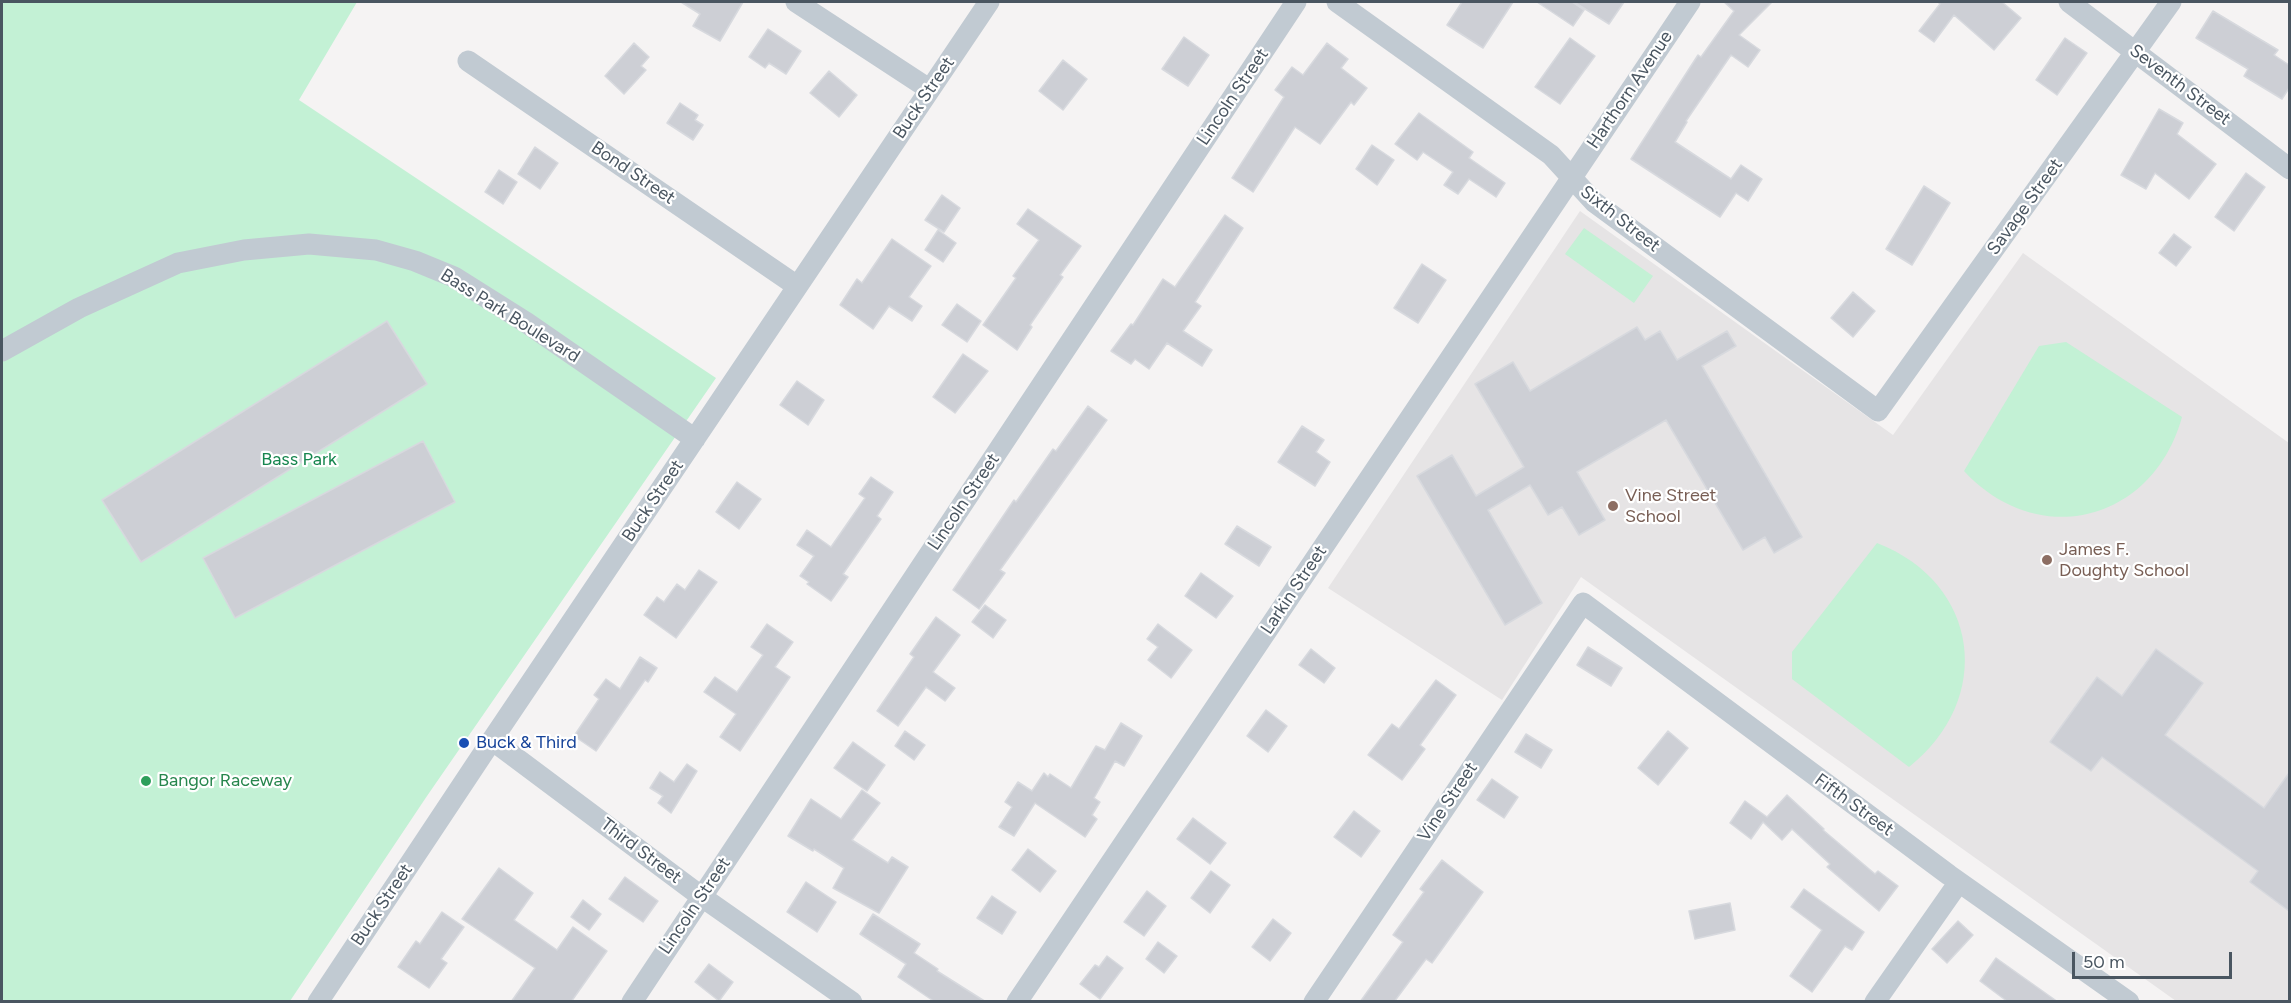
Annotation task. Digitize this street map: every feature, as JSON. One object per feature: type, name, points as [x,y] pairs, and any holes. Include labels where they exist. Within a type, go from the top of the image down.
[{"type":"street","points":[[796,2],[929,89]]},
{"type":"street","name":"Buck Street","points":[[318,1002],[989,2]]},
{"type":"street","name":"Lincoln Street","points":[[632,1002],[1296,2]]},
{"type":"street","name":"Sixth Street","points":[[1337,2],[1551,155],[1594,202],[1878,411]]},
{"type":"street","name":"Harthorn Avenue","points":[[1571,178],[1690,2]]},
{"type":"street","name":"Seventh Street","points":[[2069,2],[2289,169]]},
{"type":"street","name":"Savage Street","points":[[1878,411],[2171,2]]},
{"type":"street","name":"Bond Street","points":[[468,61],[797,286]]},
{"type":"street","name":"Larkin Street","points":[[1017,1002],[1571,178]]},
{"type":"street","name":"Bass Park Boulevard","points":[[2,351],[79,308],[178,263],[244,250],[309,244],[376,250],[415,261],[454,277],[527,322],[695,439]]},
{"type":"street","name":"Fifth Street","points":[[1583,603],[1959,882],[2129,1002]]},
{"type":"street","name":"Vine Street","points":[[1314,1002],[1583,603]]},
{"type":"street","name":"Third Street","points":[[492,740],[702,897],[852,1002]]},
{"type":"street","points":[[1875,1002],[1959,882]]},
{"type":"shaded area","name":"James F. Doughty School","points":[[1580,211],[1893,435],[2023,253],[2289,443],[2289,1001],[2176,1001],[1581,577],[1502,700],[1328,588]]},
{"type":"green space","name":"Bass Park","points":[[2,2],[357,2],[299,100],[716,378],[427,796],[290,1001],[2,1002]]},
{"type":"green space","points":[[1584,228],[1653,276],[1634,303],[1565,254]]},
{"type":"green space","points":[[2066,342],[2182,417],[2167,453],[2146,481],[2120,501],[2090,513],[2058,517],[2025,511],[1993,496],[1964,471],[2039,346]]},
{"type":"green space","points":[[1877,543],[1911,561],[1938,585],[1955,614],[1964,644],[1964,677],[1955,709],[1937,739],[1909,767],[1792,679],[1792,652]]},
{"type":"building","points":[[681,2],[743,2],[720,41],[693,26],[700,14]]},
{"type":"building","points":[[1462,2],[1513,2],[1483,48],[1447,25]]},
{"type":"building","points":[[1537,2],[1572,2],[1584,10],[1573,26]]},
{"type":"building","points":[[1574,2],[1624,2],[1609,24]]},
{"type":"building","points":[[1724,2],[1772,2],[1739,35],[1760,50],[1748,67],[1731,55],[1686,121],[1675,142],[1731,179],[1741,165],[1762,179],[1748,201],[1736,193],[1720,217],[1631,159],[1698,55],[1701,57],[1734,11]]},
{"type":"building","points":[[1938,2],[2002,2],[2021,18],[1994,50],[1954,15],[1934,42],[1919,31],[1940,4]]},
{"type":"building","points":[[2213,11],[2278,50],[2274,55],[2289,65],[2289,88],[2282,99],[2244,76],[2248,69],[2196,38]]},
{"type":"building","points":[[768,29],[801,51],[786,74],[769,63],[765,68],[749,57]]},
{"type":"building","points":[[1184,37],[1209,55],[1188,86],[1162,69]]},
{"type":"building","points":[[1570,38],[1595,56],[1560,104],[1535,87]]},
{"type":"building","points":[[2065,38],[2087,53],[2057,95],[2036,80]]},
{"type":"building","points":[[634,43],[649,57],[641,66],[646,70],[624,94],[605,76]]},
{"type":"building","points":[[1327,43],[1348,59],[1341,68],[1367,88],[1354,105],[1351,102],[1320,144],[1295,127],[1253,192],[1232,178],[1284,97],[1275,90],[1292,67],[1303,75]]},
{"type":"building","points":[[1063,60],[1087,79],[1063,110],[1039,91]]},
{"type":"building","points":[[829,71],[857,95],[839,117],[810,93]]},
{"type":"building","points":[[680,103],[698,115],[695,120],[703,125],[693,140],[667,123]]},
{"type":"building","points":[[2159,109],[2183,123],[2177,134],[2216,164],[2189,199],[2155,173],[2146,189],[2121,175]]},
{"type":"building","points":[[1419,113],[1473,152],[1469,158],[1505,183],[1496,197],[1469,179],[1458,194],[1444,185],[1453,172],[1423,152],[1417,160],[1395,144]]},
{"type":"building","points":[[1372,145],[1394,160],[1377,185],[1356,169]]},
{"type":"building","points":[[535,147],[558,163],[540,189],[518,174]]},
{"type":"building","points":[[499,170],[517,182],[503,204],[485,192]]},
{"type":"building","points":[[2246,173],[2265,187],[2234,231],[2215,217]]},
{"type":"building","points":[[1924,186],[1950,203],[1912,265],[1886,249]]},
{"type":"building","points":[[942,195],[960,208],[944,232],[925,220]]},
{"type":"building","points":[[1028,209],[1081,246],[1060,275],[1063,277],[1030,325],[1032,327],[1017,350],[983,325],[1016,278],[1013,276],[1039,240],[1017,224]]},
{"type":"building","points":[[1225,215],[1243,228],[1195,302],[1201,306],[1183,331],[1212,350],[1202,366],[1167,343],[1149,369],[1135,359],[1131,364],[1111,351],[1131,324],[1133,325],[1163,279],[1175,287]]},
{"type":"building","points":[[938,230],[956,243],[943,262],[925,250]]},
{"type":"building","points":[[2174,234],[2191,247],[2176,266],[2159,253]]},
{"type":"building","points":[[892,239],[931,266],[909,297],[922,306],[912,321],[889,306],[873,329],[840,305],[857,279],[862,283]]},
{"type":"building","points":[[1422,264],[1446,280],[1418,323],[1394,308]]},
{"type":"building","points":[[1853,292],[1875,311],[1853,337],[1831,318]]},
{"type":"building","points":[[957,304],[981,321],[967,342],[942,325]]},
{"type":"building","points":[[387,321],[427,384],[141,562],[102,500]]},
{"type":"building","points":[[1637,327],[1645,340],[1660,331],[1677,360],[1727,331],[1736,346],[1702,366],[1802,537],[1774,553],[1765,537],[1743,550],[1666,420],[1577,472],[1605,520],[1579,535],[1562,507],[1548,515],[1530,485],[1488,510],[1542,603],[1505,625],[1417,476],[1452,455],[1476,496],[1524,467],[1475,384],[1513,362],[1530,391]]},
{"type":"building","points":[[963,354],[988,371],[955,413],[933,397]]},
{"type":"building","points":[[797,381],[824,400],[808,425],[780,405]]},
{"type":"building","points":[[1088,406],[1107,420],[1000,570],[1005,573],[979,609],[953,590],[1014,500],[1016,502],[1053,449],[1056,451]]},
{"type":"building","points":[[1302,426],[1324,440],[1316,452],[1330,462],[1315,486],[1278,462]]},
{"type":"building","points":[[423,441],[455,502],[235,618],[203,558]]},
{"type":"building","points":[[871,477],[893,492],[877,516],[881,519],[843,574],[848,577],[831,601],[807,584],[809,582],[800,576],[814,556],[797,545],[807,530],[831,547],[865,498],[859,494]]},
{"type":"building","points":[[737,482],[761,499],[739,529],[716,512]]},
{"type":"building","points":[[1237,526],[1271,547],[1259,566],[1225,544]]},
{"type":"building","points":[[699,570],[717,582],[676,638],[644,615],[657,597],[664,602],[677,584],[685,590]]},
{"type":"building","points":[[1201,573],[1233,596],[1216,618],[1185,596]]},
{"type":"building","points":[[985,605],[1006,620],[993,638],[972,622]]},
{"type":"building","points":[[936,617],[960,635],[933,672],[955,688],[945,701],[926,687],[898,726],[877,711],[914,657],[910,654]]},
{"type":"building","points":[[767,624],[793,642],[775,667],[790,677],[740,751],[720,737],[736,714],[704,692],[715,677],[737,692],[763,655],[751,647]]},
{"type":"building","points":[[1158,624],[1192,650],[1171,678],[1148,660],[1158,647],[1147,639]]},
{"type":"building","points":[[1588,647],[1622,668],[1611,686],[1577,665]]},
{"type":"building","points":[[1311,649],[1335,668],[1324,683],[1299,665]]},
{"type":"building","points":[[2156,649],[2203,683],[2165,735],[2264,808],[2289,773],[2289,911],[2250,882],[2258,871],[2102,757],[2091,771],[2050,742],[2097,677],[2122,696]]},
{"type":"building","points":[[640,657],[657,668],[648,682],[645,680],[596,751],[574,736],[599,699],[594,695],[606,679],[620,689]]},
{"type":"building","points":[[1436,680],[1456,695],[1420,745],[1425,749],[1402,780],[1368,755],[1392,724],[1399,729]]},
{"type":"building","points":[[1266,710],[1287,726],[1268,752],[1247,736]]},
{"type":"building","points":[[1121,723],[1142,736],[1124,766],[1115,761],[1094,798],[1100,802],[1092,815],[1097,819],[1085,837],[1035,803],[1014,836],[999,827],[1012,807],[1005,802],[1018,782],[1032,791],[1044,773],[1048,777],[1050,774],[1071,788],[1096,746],[1105,750]]},
{"type":"building","points":[[905,731],[925,745],[914,760],[895,746]]},
{"type":"building","points":[[1668,731],[1688,748],[1658,785],[1638,768]]},
{"type":"building","points":[[1526,734],[1552,750],[1541,768],[1515,752]]},
{"type":"building","points":[[853,742],[885,765],[867,791],[834,768]]},
{"type":"building","points":[[687,764],[697,771],[671,813],[658,803],[663,796],[650,788],[660,772],[674,782]]},
{"type":"building","points":[[1492,779],[1518,797],[1504,818],[1477,800]]},
{"type":"building","points":[[862,790],[880,803],[852,840],[888,863],[892,857],[908,867],[879,913],[833,888],[844,868],[788,836],[811,799],[841,819]]},
{"type":"building","points":[[1787,795],[1823,830],[1875,874],[1878,871],[1898,886],[1879,911],[1827,867],[1830,864],[1792,829],[1782,840],[1763,822],[1751,839],[1730,823],[1745,801],[1767,817]]},
{"type":"building","points":[[1354,811],[1380,831],[1361,857],[1334,837]]},
{"type":"building","points":[[1193,818],[1226,843],[1210,864],[1177,839]]},
{"type":"building","points":[[1028,849],[1056,871],[1040,892],[1012,870]]},
{"type":"building","points":[[1442,860],[1483,892],[1432,963],[1426,959],[1394,1002],[1360,1002],[1403,942],[1393,935],[1424,892],[1420,889]]},
{"type":"building","points":[[499,868],[533,893],[514,920],[557,950],[573,927],[607,951],[571,1002],[511,1002],[535,968],[462,919]]},
{"type":"building","points":[[1211,871],[1230,885],[1210,913],[1191,898]]},
{"type":"building","points":[[625,877],[658,901],[643,922],[609,899]]},
{"type":"building","points":[[806,882],[836,902],[817,932],[787,912]]},
{"type":"building","points":[[1804,889],[1864,932],[1852,950],[1845,946],[1812,992],[1790,976],[1822,930],[1791,907]]},
{"type":"building","points":[[1147,891],[1166,906],[1144,936],[1124,922]]},
{"type":"building","points":[[992,896],[1016,912],[1002,934],[977,918]]},
{"type":"building","points":[[583,900],[601,914],[589,930],[571,917]]},
{"type":"building","points":[[1730,903],[1735,930],[1695,939],[1689,911]]},
{"type":"building","points":[[442,912],[464,927],[441,959],[447,963],[429,988],[398,967],[416,941],[420,944]]},
{"type":"building","points":[[873,914],[920,944],[914,953],[938,969],[937,971],[986,1002],[935,1002],[898,977],[906,964],[860,934]]},
{"type":"building","points":[[1273,919],[1291,933],[1270,961],[1252,947]]},
{"type":"building","points":[[1958,921],[1973,935],[1947,963],[1932,949]]},
{"type":"building","points":[[1158,942],[1177,956],[1164,973],[1146,959]]},
{"type":"building","points":[[1107,956],[1123,968],[1100,999],[1080,984],[1095,965],[1099,967]]},
{"type":"building","points":[[1996,958],[2058,1002],[2008,1002],[1980,981]]},
{"type":"building","points":[[709,964],[733,982],[719,1001],[695,982]]},
{"type":"place","name":"Vine Street School","points":[[1613,506]]},
{"type":"place","name":"James F. Doughty School","points":[[2047,560]]},
{"type":"place","name":"Buck & Third","points":[[464,743]]},
{"type":"place","name":"Bangor Raceway","points":[[146,781]]}]
